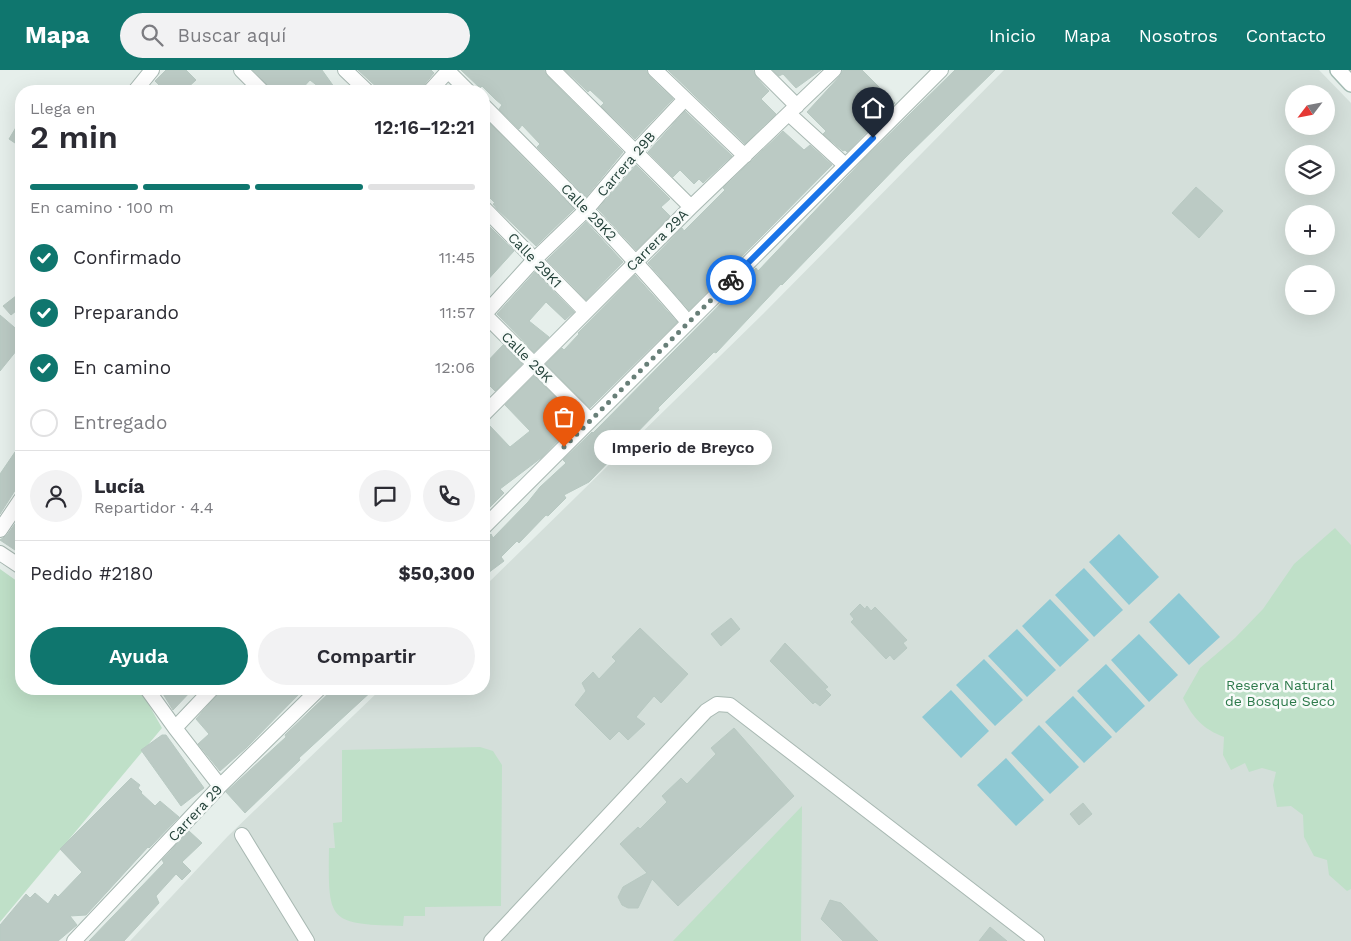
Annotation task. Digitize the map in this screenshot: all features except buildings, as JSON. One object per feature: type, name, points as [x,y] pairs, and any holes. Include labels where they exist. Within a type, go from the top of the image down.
[{"type":"street","points":[[144,85],[152,70]]},
{"type":"street","points":[[241,70],[256,85]]},
{"type":"street","points":[[346,70],[361,85]]},
{"type":"street","points":[[435,85],[448,70],[462,85]]},
{"type":"street","points":[[553,70],[691,207]]},
{"type":"street","points":[[655,70],[745,156]]},
{"type":"street","name":"Carrera 29A","points":[[490,408],[691,207],[834,70]]},
{"type":"street","points":[[490,521],[941,70]]},
{"type":"street","points":[[1338,70],[1351,84]]},
{"type":"street","points":[[762,72],[793,110],[845,165]]},
{"type":"street","name":"Carrera 29B","points":[[490,308],[534,260],[587,209],[636,151],[685,99]]},
{"type":"street","name":"Calle 29K2","points":[[490,112],[637,262],[688,322]]},
{"type":"street","name":"Calle 29K1","points":[[490,214],[586,312]]},
{"type":"street","name":"Calle 29K","points":[[490,320],[590,420]]},
{"type":"street","points":[[0,530],[15,508]]},
{"type":"street","points":[[0,553],[15,563]]},
{"type":"street","points":[[152,695],[220,786]]},
{"type":"street","points":[[175,728],[206,695]]},
{"type":"street","name":"Carrera 29","points":[[74,941],[220,786],[313,695]]},
{"type":"street","points":[[491,941],[706,711],[717,704],[730,705],[1037,941]]},
{"type":"street","points":[[242,835],[307,941]]},
{"type":"shaded area","points":[[1004,70],[1319,70],[1334,85],[1285,85],[1285,135],[1335,135],[1335,86],[1351,103],[1351,941],[130,941],[228,836],[375,695],[490,695],[490,581],[764,313]]},
{"type":"green space","name":"Reserva Natural de Bosque Seco","points":[[1335,528],[1351,545],[1351,889],[1347,891],[1329,875],[1327,860],[1314,856],[1304,837],[1303,815],[1291,806],[1277,807],[1273,785],[1276,772],[1262,768],[1249,772],[1245,763],[1231,770],[1223,755],[1224,737],[1199,722],[1183,698],[1200,668],[1235,638],[1263,609],[1294,564]]},
{"type":"green space","points":[[0,569],[15,580],[15,695],[143,695],[162,728],[0,922]]},
{"type":"green space","points":[[480,747],[493,751],[502,765],[501,906],[425,907],[425,916],[404,916],[403,926],[360,923],[346,920],[337,914],[332,905],[330,891],[329,848],[335,848],[333,823],[342,822],[342,750]]},
{"type":"green space","points":[[802,806],[801,941],[673,941]]},
{"type":"water","points":[[1119,534],[1159,577],[1129,605],[1089,562]]},
{"type":"water","points":[[1084,568],[1123,610],[1094,637],[1055,595]]},
{"type":"water","points":[[1179,593],[1220,637],[1189,665],[1149,622]]},
{"type":"water","points":[[1050,599],[1089,640],[1060,667],[1022,626]]},
{"type":"water","points":[[1017,629],[1056,670],[1027,697],[988,656]]},
{"type":"water","points":[[1139,634],[1178,675],[1149,702],[1111,660]]},
{"type":"water","points":[[984,659],[1023,700],[995,726],[956,685]]},
{"type":"water","points":[[1106,664],[1145,706],[1116,733],[1077,691]]},
{"type":"water","points":[[951,690],[989,731],[961,758],[922,717]]},
{"type":"water","points":[[1073,696],[1112,737],[1084,763],[1045,722]]},
{"type":"water","points":[[1039,725],[1079,767],[1050,794],[1011,753]]},
{"type":"water","points":[[1006,758],[1044,800],[1016,826],[977,785]]},
{"type":"way so far","points":[[564,447],[731,280]]},
{"type":"place","name":"Imperio de Breyco","points":[[564,447]]},
{"type":"route","points":[[731,280],[873,138]]}]
